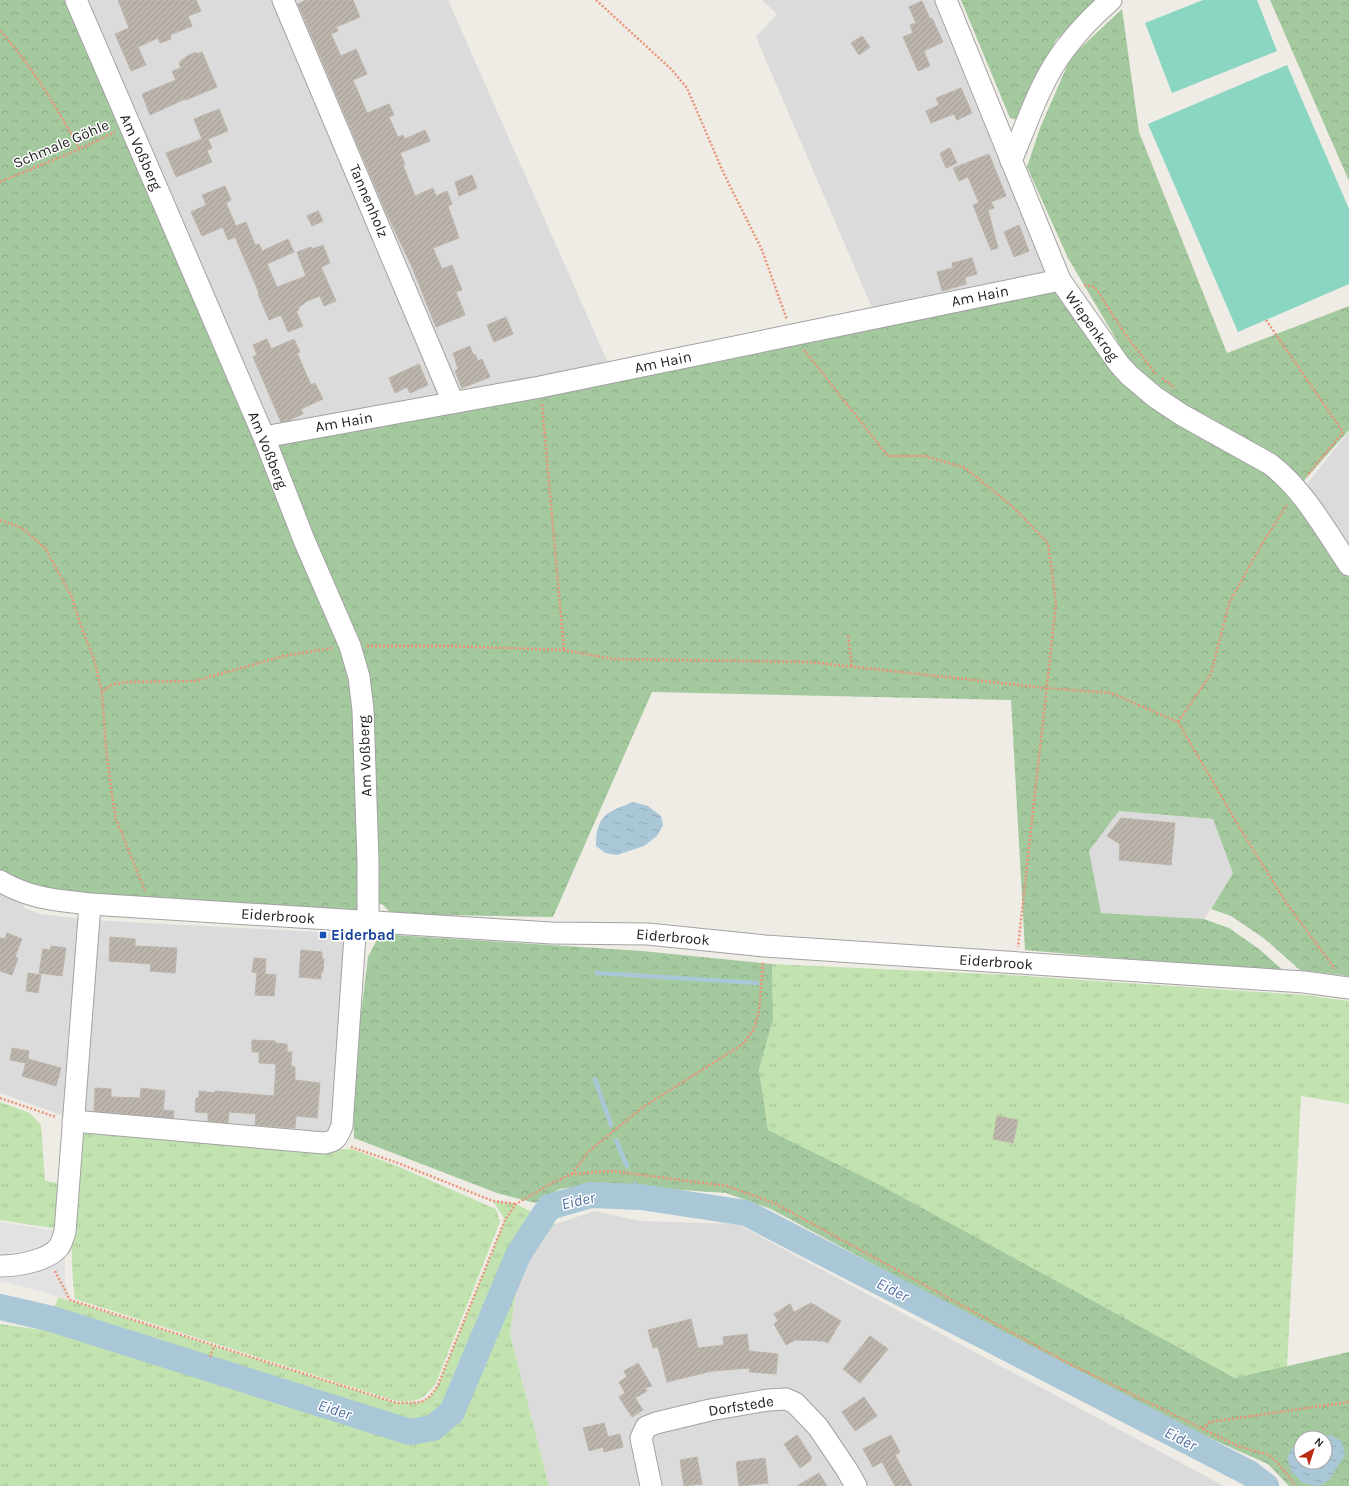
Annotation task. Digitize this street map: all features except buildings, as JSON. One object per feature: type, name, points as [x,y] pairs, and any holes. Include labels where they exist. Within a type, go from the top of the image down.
[{"type":"street","name":"Am Voßberg","points":[[76,0],[264,437],[304,540],[350,646],[359,677],[363,710],[368,853],[342,1126],[336,1139]]},
{"type":"street","name":"Tannenholz","points":[[283,0],[453,402]]},
{"type":"street","name":"Wiepenkrog","points":[[946,0],[1060,280],[1119,364],[1138,384],[1177,412],[1270,464],[1284,476],[1297,489],[1349,565]]},
{"type":"street","points":[[1011,161],[1049,74],[1064,49],[1090,18],[1111,0]]},
{"type":"street","name":"Am Hain","points":[[264,437],[540,387],[1060,280]]},
{"type":"street","name":"Eiderbrook","points":[[0,881],[24,893],[39,898],[90,904],[551,933],[648,934],[765,946],[1304,982],[1349,988]]},
{"type":"street","points":[[0,1266],[29,1263],[46,1256],[59,1247],[65,1232],[90,904]]},
{"type":"street","points":[[73,1121],[324,1143],[331,1142],[336,1139]]},
{"type":"street","name":"Dorfstede","points":[[650,1486],[641,1438],[646,1427],[656,1422],[710,1410],[768,1400],[786,1399],[795,1403],[818,1427],[856,1486]]},
{"type":"path","points":[[596,0],[671,69],[688,88],[724,174],[762,250],[792,335],[888,456],[925,456],[965,468],[1012,506],[1048,543],[1056,603],[1020,934]]},
{"type":"path","points":[[0,31],[12,44],[45,89],[80,149]]},
{"type":"path","name":"Schmale Göhle","points":[[0,182],[80,149],[130,126]]},
{"type":"path","points":[[1060,280],[1095,287],[1125,334],[1156,374],[1178,390]]},
{"type":"path","points":[[1178,722],[1210,674],[1229,603],[1262,544],[1297,489],[1343,432],[1266,320]]},
{"type":"path","points":[[540,387],[564,650]]},
{"type":"path","points":[[0,520],[22,528],[45,548],[71,595],[94,659],[102,692],[106,749],[116,819],[147,896],[155,908]]},
{"type":"path","points":[[848,636],[852,667]]},
{"type":"path","points":[[102,692],[113,684],[131,682],[196,682],[284,656],[312,650],[350,646],[447,646],[564,650],[613,659],[810,662],[1046,688],[1111,692],[1178,722],[1238,825],[1287,904],[1349,988]]},
{"type":"path","points":[[572,1174],[588,1152],[644,1107],[743,1044],[754,1029],[759,1012],[765,946]]},
{"type":"path","points":[[0,1098],[48,1115],[73,1121]]},
{"type":"path","points":[[336,1139],[346,1145],[398,1163],[493,1201],[516,1204]]},
{"type":"path","points":[[46,1256],[70,1300],[396,1403],[422,1403],[433,1395],[438,1385],[505,1220],[516,1204],[554,1182],[572,1174],[612,1171],[728,1186],[774,1203],[1066,1362],[1203,1430],[1238,1446],[1270,1455],[1296,1486]]},
{"type":"path","points":[[210,1357],[214,1346]]},
{"type":"path","points":[[1203,1430],[1210,1422],[1349,1402]]},
{"type":"shaded area","points":[[76,0],[448,0],[612,372],[264,437]]},
{"type":"shaded area","points":[[762,0],[946,0],[1060,280],[876,317],[756,37],[777,14]]},
{"type":"shaded area","points":[[1349,431],[1349,565],[1300,493]]},
{"type":"shaded area","points":[[1119,811],[1213,819],[1233,873],[1204,919],[1101,913],[1089,851]]},
{"type":"shaded area","points":[[0,881],[8,886],[26,909],[41,914],[91,920],[319,932],[351,936],[336,1127],[330,1137],[64,1116],[0,1093]]},
{"type":"shaded area","points":[[595,1211],[640,1221],[737,1224],[1224,1486],[549,1486],[510,1334],[520,1266],[555,1224]]},
{"type":"shaded area","points":[[0,1222],[65,1232],[65,1282],[70,1300],[7,1282],[0,1283]]},
{"type":"green space","points":[[0,0],[67,0],[260,443],[1057,287],[1116,373],[1290,488],[1349,578],[1349,976],[1300,970],[1265,939],[1231,916],[1211,909],[1233,873],[1213,819],[1119,811],[1089,851],[1101,913],[1204,919],[1229,928],[1259,949],[1286,973],[1025,950],[1011,700],[652,692],[553,917],[392,914],[382,904],[363,906],[354,912],[43,892],[0,873]]},
{"type":"green space","points":[[961,0],[1097,0],[1056,40],[1018,120],[1010,118]]},
{"type":"green space","points":[[1203,0],[1257,0],[1277,51],[1172,93],[1145,23]]},
{"type":"green space","points":[[1270,0],[1349,0],[1349,181]]},
{"type":"green space","points":[[1122,9],[1139,132],[1227,353],[1349,306],[1349,430],[1300,485],[1166,400],[1135,371],[1068,258],[1027,167],[1040,128],[1071,57]]},
{"type":"green space","points":[[1287,65],[1349,209],[1349,284],[1238,332],[1148,124]]},
{"type":"green space","points":[[380,934],[642,951],[772,964],[773,1019],[759,1070],[768,1130],[880,1185],[1235,1378],[1349,1352],[1349,1486],[1289,1486],[1268,1464],[1207,1437],[971,1317],[771,1209],[726,1193],[592,1184],[560,1189],[535,1203],[497,1193],[354,1138],[353,1079],[368,957]]},
{"type":"green space","points":[[772,964],[1010,975],[1304,995],[1349,1001],[1349,1104],[1301,1096],[1287,1367],[1235,1378],[880,1185],[768,1130],[759,1070],[773,1019]]},
{"type":"green space","points":[[0,1102],[30,1113],[41,1125],[45,1181],[64,1184],[59,1229],[0,1220]]},
{"type":"green space","points":[[143,1133],[319,1150],[352,1149],[397,1166],[496,1209],[500,1222],[436,1383],[427,1394],[415,1400],[396,1401],[75,1299],[72,1238],[80,1134]]},
{"type":"green space","points":[[493,1201],[516,1204],[555,1224],[520,1266],[510,1334],[549,1486],[0,1486],[0,1324],[48,1331],[58,1297],[396,1403],[421,1402],[430,1397],[438,1385],[505,1220]]},
{"type":"water","points":[[633,802],[648,806],[661,816],[663,825],[657,836],[644,846],[617,855],[605,853],[596,846],[598,827],[601,821],[610,812]]},
{"type":"water","points":[[1333,1436],[1342,1442],[1345,1455],[1329,1480],[1319,1486],[1303,1483],[1292,1472],[1287,1457],[1293,1448],[1293,1470],[1333,1470]]},
{"type":"waterway","points":[[597,973],[757,983]]},
{"type":"waterway","points":[[595,1079],[611,1125]]},
{"type":"waterway","points":[[616,1140],[627,1166]]},
{"type":"waterway","points":[[635,1184],[641,1197]]},
{"type":"waterway","name":"Eider","points":[[0,1307],[52,1319],[410,1432],[433,1428],[452,1412],[518,1255],[549,1207],[591,1195],[641,1197],[746,1213],[1249,1473],[1266,1486]]},
{"type":"place","name":"Eiderbad","points":[[323,935]]}]
